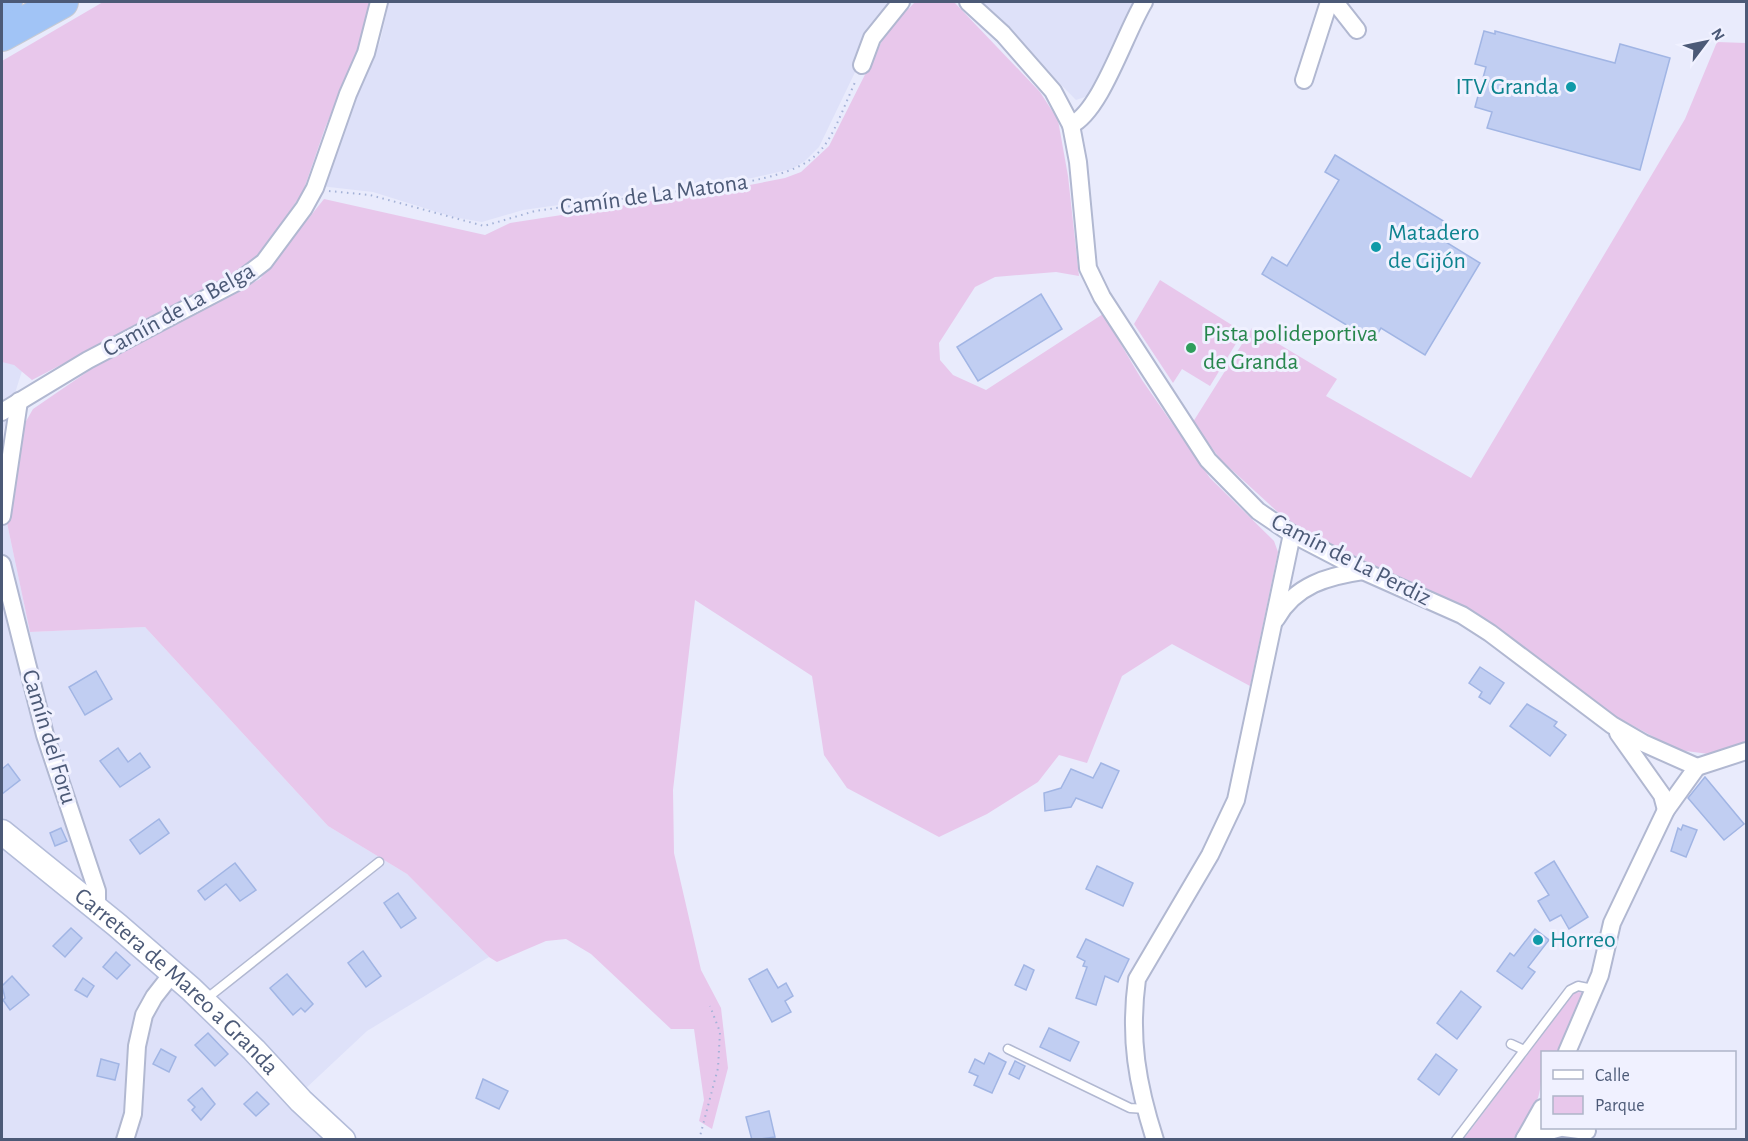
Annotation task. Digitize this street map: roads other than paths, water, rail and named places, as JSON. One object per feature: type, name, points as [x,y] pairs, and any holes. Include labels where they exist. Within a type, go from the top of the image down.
[{"type":"highway","points":[[2,4],[6,2]]},
{"type":"highway","points":[[2,35],[62,2]]},
{"type":"street","name":"Camín de La Belga","points":[[2,412],[254,272],[304,208],[315,188],[348,94],[366,53],[379,2]]},
{"type":"street","points":[[862,65],[873,38],[901,2]]},
{"type":"street","name":"Camín de La Perdiz","points":[[968,2],[1003,34],[1053,91],[1071,125],[1078,162],[1088,268],[1102,297],[1208,460],[1258,511],[1292,534],[1363,572],[1462,615],[1490,633],[1612,725],[1643,743],[1696,767]]},
{"type":"street","points":[[1071,125],[1079,122],[1096,100],[1144,2]]},
{"type":"street","points":[[1304,80],[1329,2]]},
{"type":"street","points":[[1335,2],[1357,30]]},
{"type":"street","points":[[2,516],[19,401]]},
{"type":"street","points":[[1155,1140],[1136,1073],[1134,999],[1137,979],[1210,855],[1236,800],[1292,534]]},
{"type":"street","name":"Camín del Foru","points":[[2,564],[45,735],[97,891],[97,909]]},
{"type":"street","points":[[1272,625],[1293,597],[1310,584],[1332,576],[1363,572]]},
{"type":"street","points":[[1612,725],[1662,795],[1666,810]]},
{"type":"street","points":[[1568,1051],[1593,989],[1612,922],[1666,810],[1696,767],[1746,751]]},
{"type":"street","name":"Carretera de Mareo a Granda","points":[[2,832],[97,909],[172,974],[343,1140]]},
{"type":"street","points":[[125,1140],[133,1114],[137,1046],[144,1015],[172,974]]},
{"type":"street","points":[[1525,1139],[1541,1109]]},
{"type":"street","points":[[1525,1139],[1559,1129]]},
{"type":"street","points":[[1567,1129],[1589,1133]]},
{"type":"lane","points":[[203,1002],[379,862]]},
{"type":"lane","points":[[1455,1140],[1569,990],[1578,986],[1593,989]]},
{"type":"lane","points":[[1511,1044],[1524,1050]]},
{"type":"lane","points":[[1008,1049],[1130,1108],[1146,1109]]},
{"type":"place","name":"ITV Granda","points":[[1571,87]]},
{"type":"place","name":"Matadero de Gijón","points":[[1376,247]]},
{"type":"place","name":"Pista polideportiva de Granda","points":[[1191,348]]},
{"type":"place","name":"Horreo","points":[[1538,940]]}]
